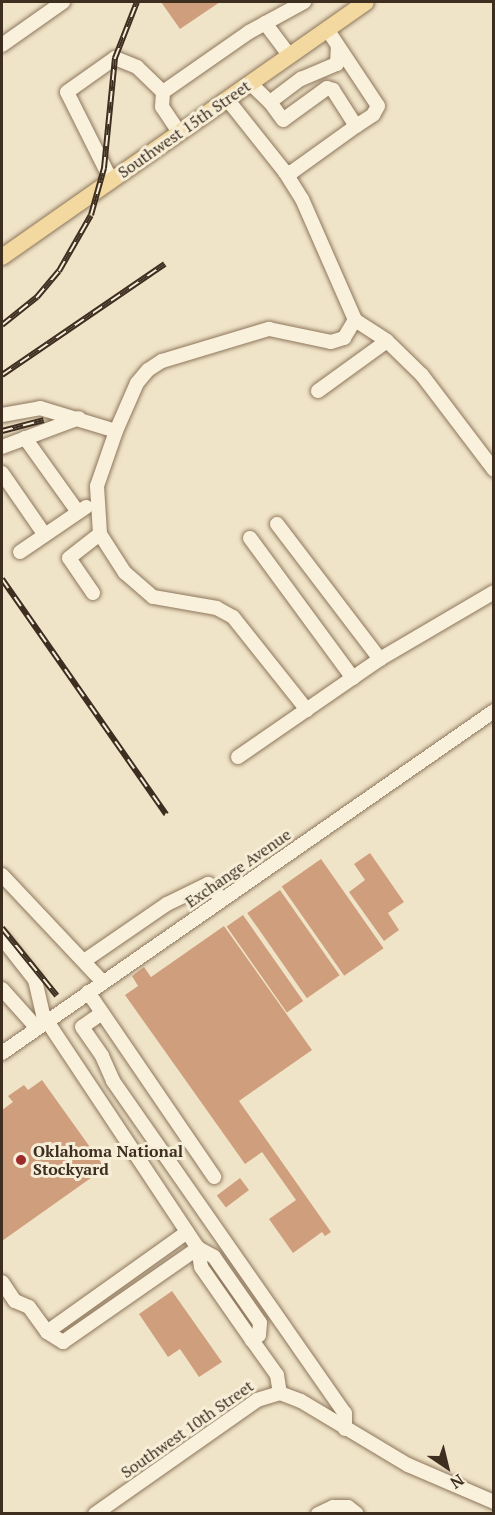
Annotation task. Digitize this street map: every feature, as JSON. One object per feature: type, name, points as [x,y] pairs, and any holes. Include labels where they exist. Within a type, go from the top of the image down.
[{"type":"main road","name":"Southwest 15th Street","points":[[2,257],[366,2]]},
{"type":"street","points":[[2,45],[63,2]]},
{"type":"street","points":[[163,92],[265,23],[304,2]]},
{"type":"street","points":[[265,23],[289,55]]},
{"type":"street","points":[[285,172],[292,172],[373,115],[378,106],[327,29]]},
{"type":"street","points":[[270,102],[306,76],[332,68],[340,59],[338,47]]},
{"type":"street","points":[[111,180],[67,92],[115,58],[137,67],[163,92],[162,107],[179,132]]},
{"type":"street","points":[[250,82],[270,102],[283,120],[327,88],[333,90],[356,126]]},
{"type":"street","points":[[227,99],[285,172],[302,199],[355,320],[387,340],[422,375],[494,470]]},
{"type":"street","points":[[307,710],[233,617],[217,608],[153,597],[125,573],[100,534],[95,501],[116,431],[137,383],[162,361],[269,329],[331,342],[344,338],[355,320]]},
{"type":"street","points":[[318,391],[387,340]]},
{"type":"street","points":[[2,415],[40,408],[116,431]]},
{"type":"street","points":[[2,447],[79,418]]},
{"type":"street","points":[[25,438],[78,512]]},
{"type":"street","points":[[2,473],[45,535]]},
{"type":"street","points":[[20,552],[95,501]]},
{"type":"street","points":[[277,524],[380,659]]},
{"type":"street","points":[[93,593],[69,558],[100,534]]},
{"type":"street","points":[[250,538],[352,678]]},
{"type":"street","points":[[238,757],[380,659],[494,592]]},
{"type":"street","name":"Exchange Avenue","points":[[2,1053],[494,711]]},
{"type":"street","points":[[2,875],[103,982]]},
{"type":"street","points":[[84,961],[167,904],[208,884],[222,899]]},
{"type":"street","points":[[2,938],[35,980],[43,1024]]},
{"type":"street","points":[[2,989],[43,1024],[198,1248],[214,1257],[260,1323],[259,1335],[252,1340],[277,1376],[280,1393]]},
{"type":"street","points":[[88,992],[214,1177]]},
{"type":"street","points":[[102,1013],[82,1027],[102,1056],[112,1081],[345,1413],[345,1429]]},
{"type":"street","points":[[47,1332],[187,1232]]},
{"type":"street","points":[[2,1282],[15,1300],[29,1307],[47,1332],[63,1342],[198,1248]]},
{"type":"street","name":"Southwest 10th Street","points":[[95,1514],[257,1400],[280,1393],[301,1401],[345,1429],[429,1475],[494,1502]]},
{"type":"street","points":[[318,1514],[333,1507],[348,1507],[357,1514]]},
{"type":"building","points":[[161,2],[220,2],[180,29]]},
{"type":"building","points":[[370,853],[404,902],[388,913],[399,930],[384,941],[349,892],[365,880],[354,864]]},
{"type":"building","points":[[321,859],[384,948],[344,976],[282,887]]},
{"type":"building","points":[[280,890],[340,975],[307,998],[247,913]]},
{"type":"building","points":[[243,915],[303,1001],[287,1012],[227,926]]},
{"type":"building","points":[[224,926],[312,1050],[239,1101],[331,1232],[325,1236],[322,1232],[293,1253],[269,1219],[296,1200],[262,1152],[245,1164],[125,995],[138,986],[132,976],[144,967],[151,977]]},
{"type":"building","points":[[42,1080],[105,1168],[2,1241],[2,1110],[13,1102],[8,1096],[24,1085],[28,1090]]},
{"type":"building","points":[[240,1178],[249,1190],[226,1207],[217,1195]]},
{"type":"building","points":[[172,1291],[222,1362],[199,1377],[180,1349],[168,1357],[139,1314]]},
{"type":"railway","points":[[2,325],[37,297],[59,271],[91,215],[104,168],[115,58],[137,2]]},
{"type":"railway","points":[[2,375],[165,264]]},
{"type":"railway","points":[[2,431],[44,420]]},
{"type":"railway","points":[[2,579],[166,814]]},
{"type":"railway","points":[[2,928],[57,996]]},
{"type":"place","name":"Oklahoma National Stockyard","points":[[21,1160]]}]
